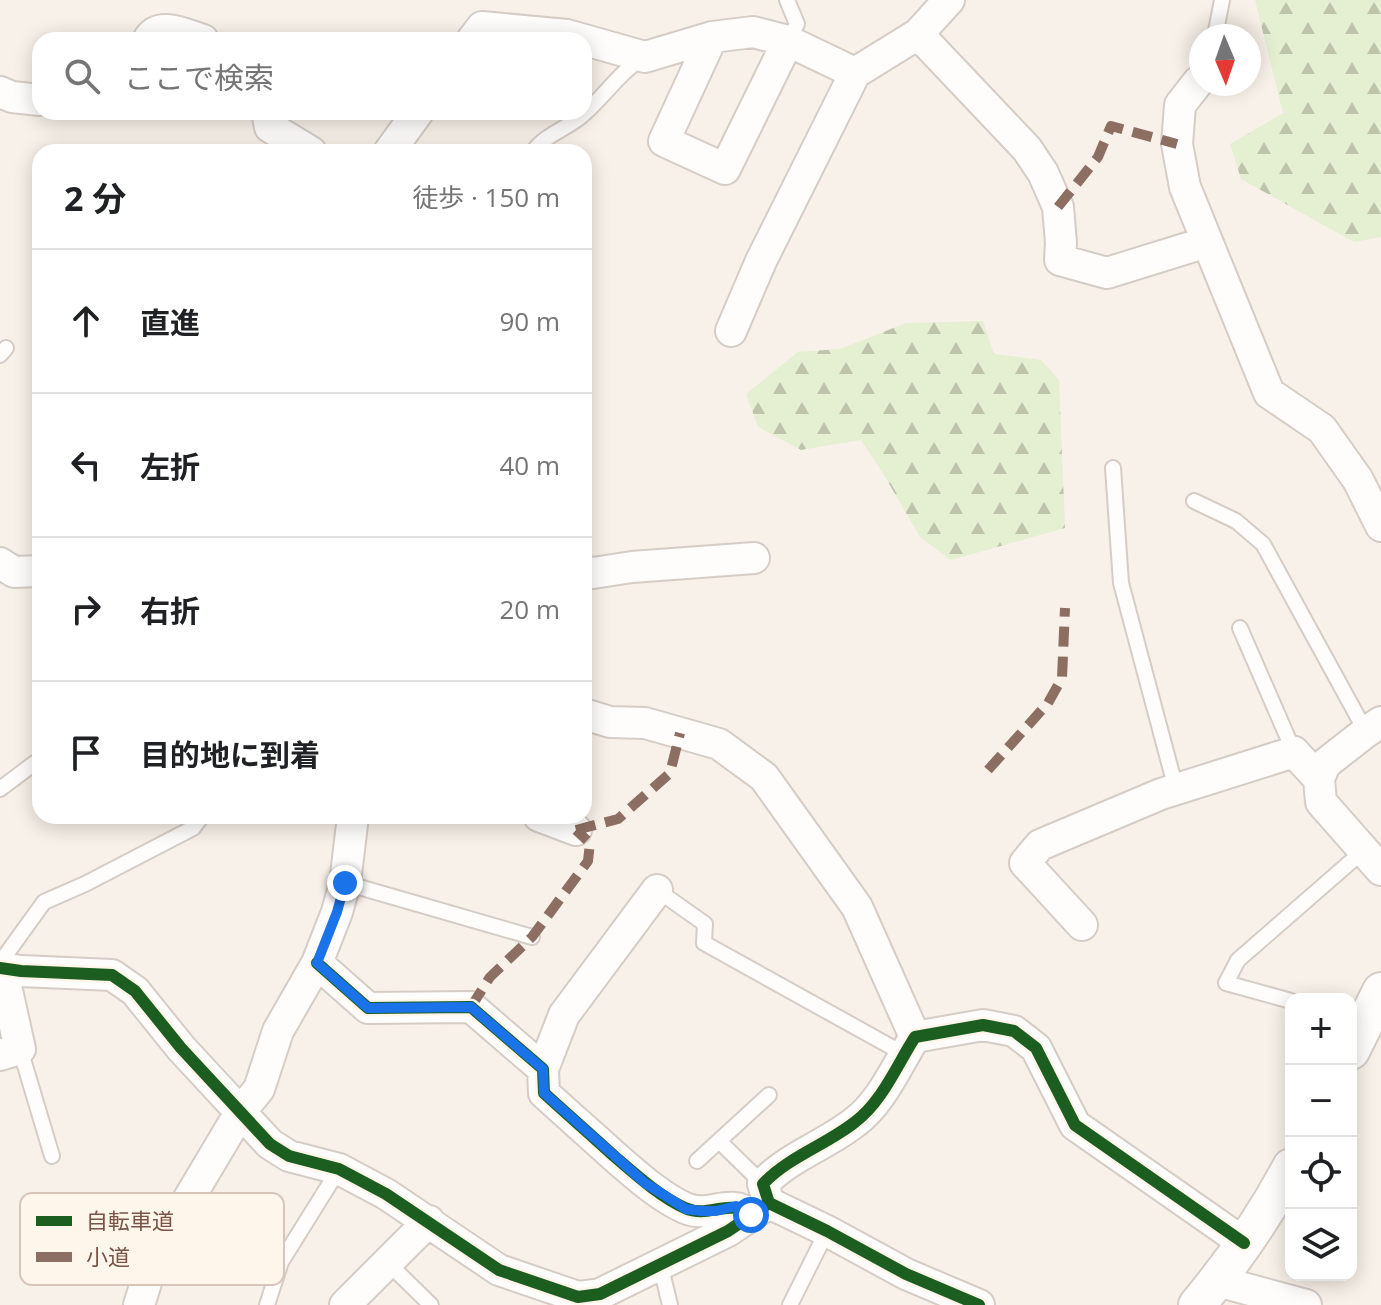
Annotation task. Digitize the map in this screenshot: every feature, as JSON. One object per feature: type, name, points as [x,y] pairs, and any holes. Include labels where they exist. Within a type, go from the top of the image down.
[{"type":"street","points":[[731,331],[761,261],[855,73],[918,34],[949,0]]},
{"type":"street","points":[[478,32],[482,27],[535,32]]},
{"type":"street","points":[[154,32],[158,29],[177,32]]},
{"type":"street","points":[[592,42],[645,57],[712,37],[753,32],[788,41],[855,73]]},
{"type":"street","points":[[918,34],[1027,149],[1043,173],[1058,207],[1060,260],[1107,273],[1207,242]]},
{"type":"street","points":[[712,37],[664,141],[725,169],[788,41]]},
{"type":"street","points":[[0,92],[32,99]]},
{"type":"street","points":[[1189,92],[1180,105],[1177,144],[1185,187],[1269,393],[1322,429],[1358,480],[1381,526]]},
{"type":"street","points":[[269,120],[270,127],[298,144]]},
{"type":"street","points":[[395,144],[412,120]]},
{"type":"street","points":[[592,573],[754,558]]},
{"type":"street","points":[[0,563],[14,572],[32,571]]},
{"type":"street","points":[[592,716],[610,722],[645,723],[719,744],[764,777],[857,907],[909,1045]]},
{"type":"street","points":[[1372,860],[1321,802],[1319,779],[1325,764],[1373,727]]},
{"type":"street","points":[[1082,925],[1025,863],[1040,845],[1176,789],[1294,752],[1319,779]]},
{"type":"street","points":[[192,1193],[241,1111],[259,1089],[278,1031],[317,963],[345,883],[352,824]]},
{"type":"street","points":[[560,824],[576,830]]},
{"type":"street","points":[[657,890],[564,1015],[543,1069],[544,1093],[645,1183],[686,1209],[716,1211],[761,1201],[827,1231],[906,1274],[979,1305]]},
{"type":"street","points":[[317,963],[368,1008],[471,1007],[543,1069]]},
{"type":"street","points":[[10,1052],[1,966],[21,971],[112,975],[135,991],[181,1048],[270,1144],[289,1156],[339,1169],[386,1194],[499,1270],[578,1297],[600,1294],[728,1231],[761,1201],[771,1176],[857,1122],[877,1100],[909,1045],[983,1025],[1014,1031],[1036,1048],[1075,1125],[1244,1243]]},
{"type":"street","points":[[1357,1029],[1381,991]]},
{"type":"street","points":[[1285,1179],[1274,1200],[1207,1293],[1306,1305]]},
{"type":"street","points":[[345,1305],[429,1221]]},
{"type":"street","points":[[139,1305],[145,1285]]},
{"type":"lane","points":[[787,0],[797,24],[788,41]]},
{"type":"lane","points":[[1217,24],[1222,0]]},
{"type":"lane","points":[[592,105],[632,65],[645,57]]},
{"type":"lane","points":[[539,144],[576,120]]},
{"type":"lane","points":[[1113,468],[1121,583],[1176,789]]},
{"type":"lane","points":[[1194,501],[1236,521],[1263,544],[1373,727]]},
{"type":"lane","points":[[1240,628],[1294,752]]},
{"type":"lane","points":[[0,789],[32,765]]},
{"type":"lane","points":[[1,966],[44,902],[85,884],[196,824]]},
{"type":"lane","points":[[1285,999],[1226,983],[1238,960],[1372,860]]},
{"type":"lane","points":[[345,883],[532,937]]},
{"type":"lane","points":[[657,890],[705,924],[704,943],[909,1045]]},
{"type":"lane","points":[[10,1052],[52,1156]]},
{"type":"lane","points":[[697,1161],[769,1095]]},
{"type":"lane","points":[[719,1141],[761,1201]]},
{"type":"lane","points":[[284,1257],[339,1169]]},
{"type":"lane","points":[[790,1305],[827,1231]]},
{"type":"lane","points":[[388,1263],[431,1305]]},
{"type":"lane","points":[[660,1264],[670,1305]]},
{"type":"lane","points":[[267,1305],[274,1285]]},
{"type":"green space","points":[[1255,0],[1381,0],[1381,237],[1354,242],[1241,179],[1230,144],[1283,113]]},
{"type":"green space","points":[[983,321],[994,354],[1041,360],[1059,380],[1065,528],[951,560],[920,537],[861,440],[801,450],[758,427],[746,394],[798,352],[840,349],[906,323]]},
{"type":"marked path","points":[[1058,207],[1098,157],[1111,126],[1177,144]]},
{"type":"marked path","points":[[988,770],[1048,703],[1062,678],[1065,608]]},
{"type":"marked path","points":[[576,830],[618,819],[670,773],[680,733]]},
{"type":"marked path","points":[[471,1007],[490,977],[532,937],[588,861],[590,843],[576,830]]},
{"type":"cycle path","points":[[317,963],[368,1008],[471,1007],[543,1069],[544,1093],[657,1191],[694,1211],[734,1208],[751,1215]]},
{"type":"cycle path","points":[[0,968],[112,975],[135,991],[181,1048],[270,1144],[289,1156],[339,1169],[386,1194],[499,1270],[578,1297],[600,1294],[728,1231],[769,1203]]},
{"type":"cycle path","points":[[979,1305],[906,1274],[769,1203],[763,1184],[784,1166],[865,1114],[881,1094],[915,1037],[983,1025],[1014,1031],[1036,1048],[1075,1125],[1244,1243]]},
{"type":"route","points":[[345,883],[317,963],[368,1008],[471,1007],[543,1069],[544,1093],[645,1183],[686,1209],[716,1211],[736,1206],[751,1215]]}]
